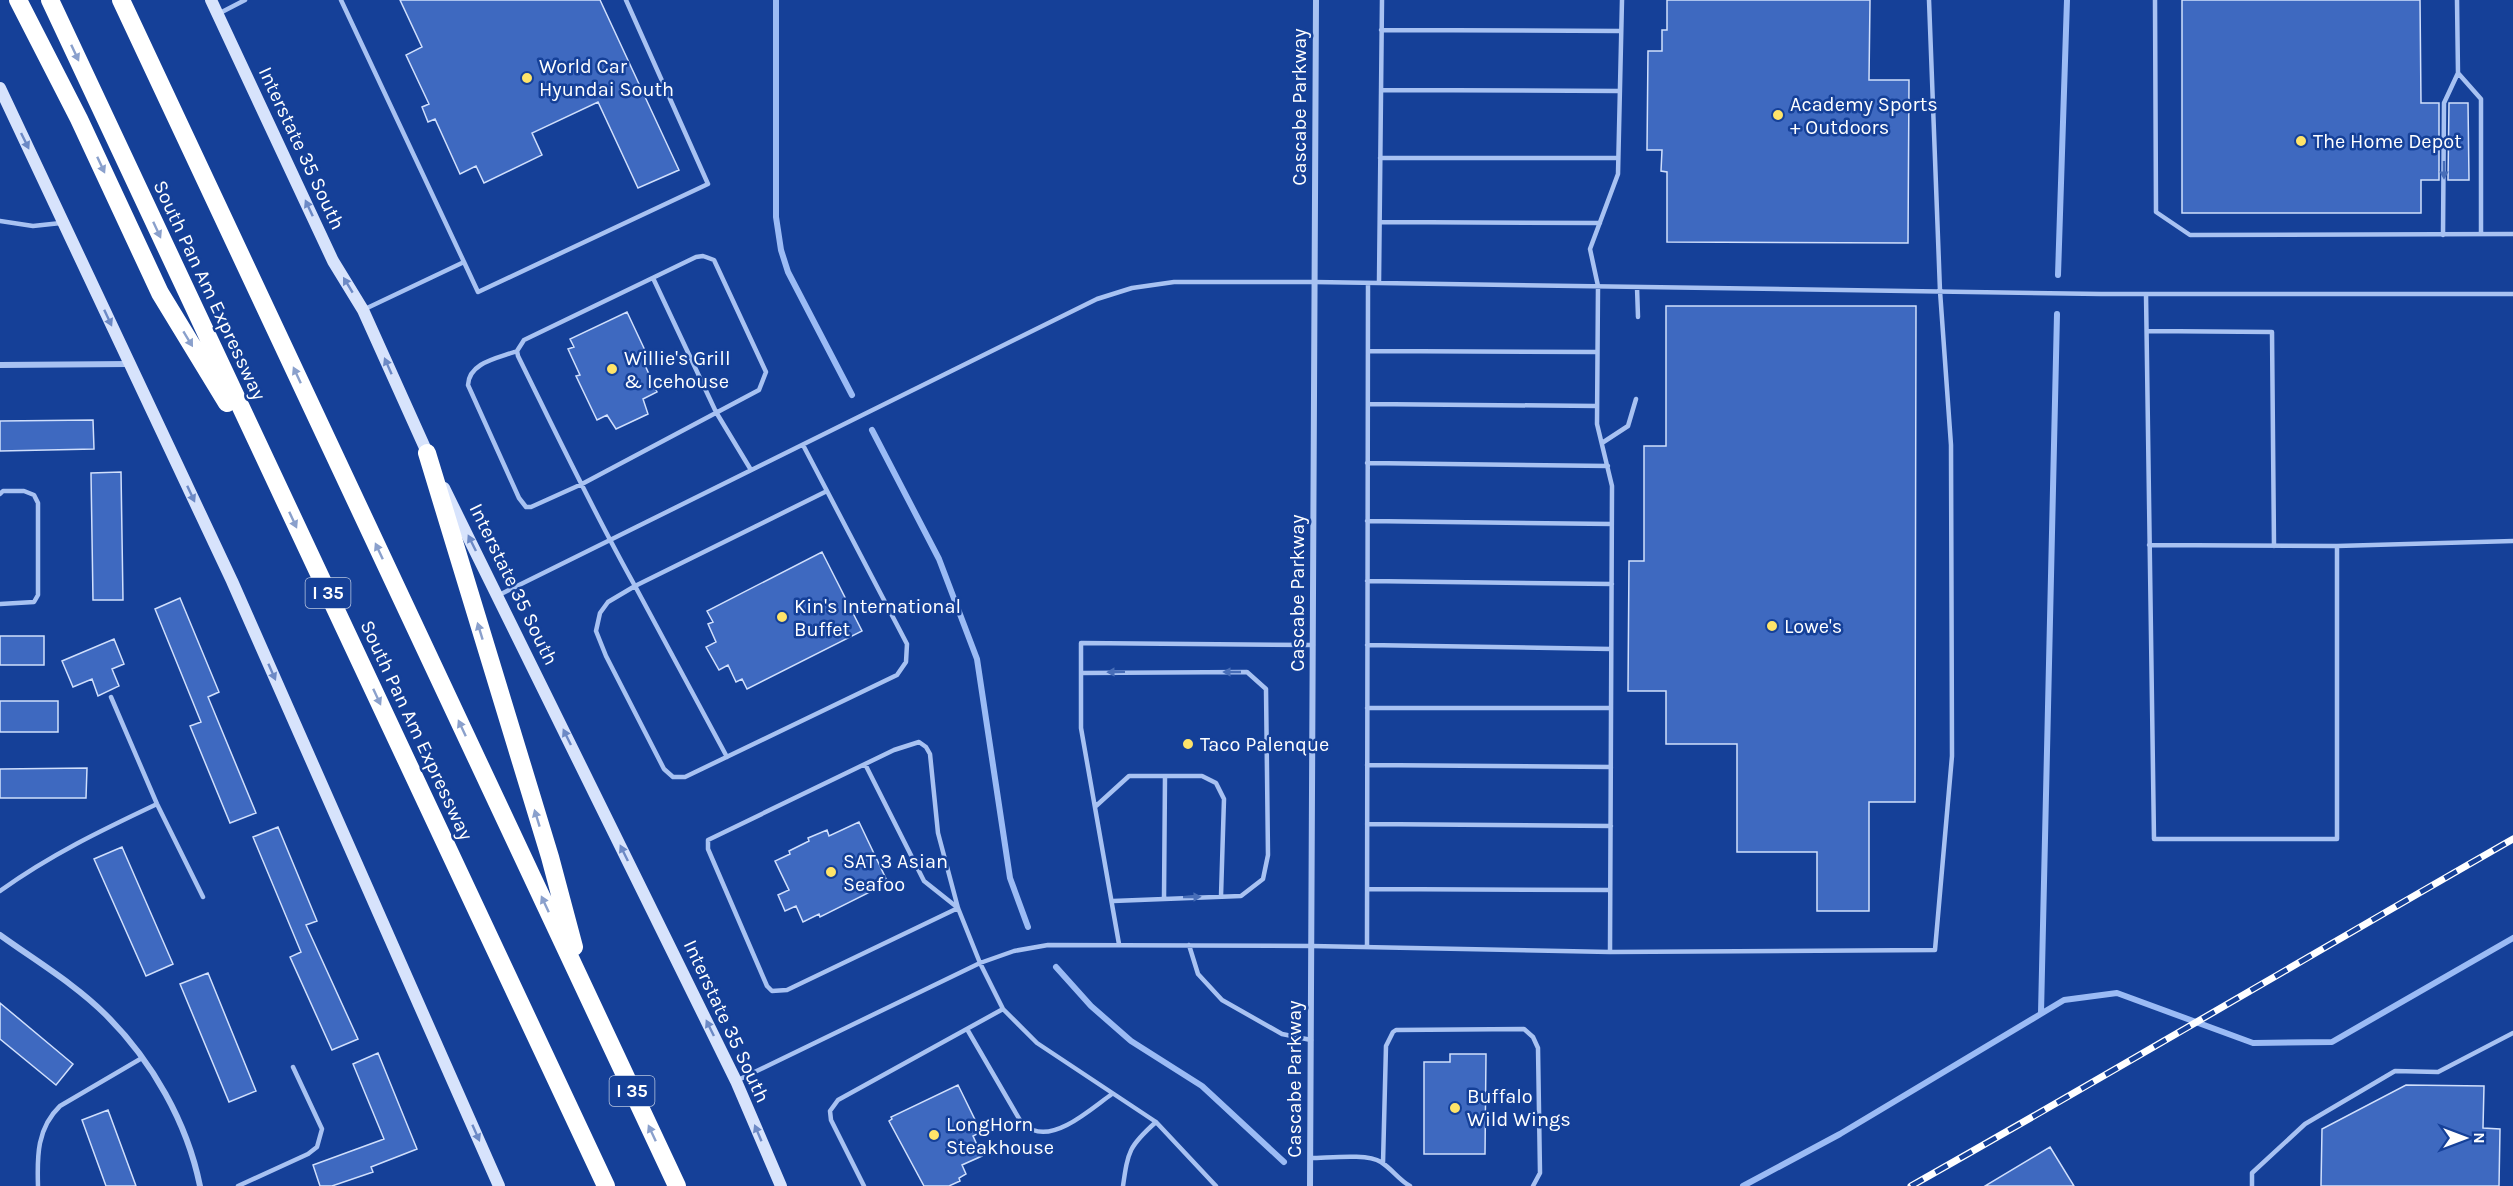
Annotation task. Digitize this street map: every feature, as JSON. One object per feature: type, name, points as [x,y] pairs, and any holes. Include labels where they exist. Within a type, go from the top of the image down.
[{"type":"highway","points":[[18,0],[79,118],[160,293],[275,483]]},
{"type":"highway","name":"South Pan Am Expressway","points":[[50,0],[606,1186]]},
{"type":"highway","name":"I 35","points":[[121,0],[677,1186]]},
{"type":"highway","points":[[427,453],[550,857],[588,995]]},
{"type":"main road","name":"Interstate 35 South","points":[[211,0],[333,261],[363,310],[427,453],[736,1081],[781,1186]]},
{"type":"main road","points":[[0,88],[232,581],[499,1186]]},
{"type":"street","name":"Cascabe Parkway","points":[[1311,1186],[1316,0]]},
{"type":"street","points":[[0,365],[130,364]]},
{"type":"street","points":[[0,935],[88,999],[106,1015],[142,1058],[168,1099],[178,1120],[197,1171],[200,1186]]},
{"type":"lane","points":[[218,14],[245,0]]},
{"type":"lane","points":[[341,0],[478,292],[708,184],[626,0]]},
{"type":"lane","points":[[1379,283],[1382,0]]},
{"type":"lane","points":[[1610,952],[1612,486],[1598,424],[1598,286],[1590,249],[1618,174],[1622,0]]},
{"type":"lane","points":[[736,1081],[980,963],[1014,951],[1047,945],[1312,946],[1610,952],[1935,950],[1952,756],[1951,445],[1940,291],[1929,0]]},
{"type":"lane","points":[[2155,0],[2156,212],[2190,236],[2513,234]]},
{"type":"lane","points":[[2443,235],[2444,103],[2458,73],[2457,0]]},
{"type":"lane","points":[[1381,30],[1621,31]]},
{"type":"lane","points":[[2458,73],[2481,99],[2481,234]]},
{"type":"lane","points":[[1381,90],[1620,91]]},
{"type":"lane","points":[[1380,158],[1618,158]]},
{"type":"lane","points":[[0,221],[33,226],[64,223]]},
{"type":"lane","points":[[1380,222],[1600,223]]},
{"type":"lane","points":[[518,351],[474,368],[469,376],[468,385],[519,498],[526,507],[531,507],[582,484],[759,390],[766,372],[714,260],[703,256],[696,257],[524,340],[518,356],[582,484],[609,540],[727,757]]},
{"type":"lane","points":[[363,310],[464,262]]},
{"type":"lane","points":[[653,278],[716,412],[751,470]]},
{"type":"lane","points":[[498,595],[1097,299],[1131,288],[1174,282],[1314,282],[2146,294],[2513,294]]},
{"type":"lane","points":[[1367,947],[1368,283]]},
{"type":"lane","points":[[1637,287],[1638,317]]},
{"type":"lane","points":[[2146,294],[2154,839],[2337,839],[2337,546]]},
{"type":"lane","points":[[2147,331],[2272,332],[2274,546]]},
{"type":"lane","points":[[1368,351],[1598,351]]},
{"type":"lane","points":[[1602,443],[1628,426],[1636,399]]},
{"type":"lane","points":[[1368,404],[1598,406]]},
{"type":"lane","points":[[803,445],[907,644],[906,662],[897,675],[686,777],[673,777],[664,769],[606,656],[596,631],[600,614],[608,602],[635,586],[827,491]]},
{"type":"lane","points":[[1367,463],[1608,466]]},
{"type":"lane","points":[[0,494],[3,491],[24,491],[34,495],[38,503],[38,595],[34,602],[26,604],[0,604]]},
{"type":"lane","points":[[1367,521],[1612,524]]},
{"type":"lane","points":[[2149,545],[2337,546],[2513,541]]},
{"type":"lane","points":[[1367,581],[1612,584]]},
{"type":"lane","points":[[1119,944],[1081,728],[1081,643],[1313,645]]},
{"type":"lane","points":[[1367,645],[1611,650]]},
{"type":"lane","points":[[1081,673],[1246,672],[1266,689],[1268,855],[1263,879],[1241,896],[1113,901]]},
{"type":"lane","points":[[111,697],[157,804],[203,897]]},
{"type":"lane","points":[[1367,708],[1611,708]]},
{"type":"lane","points":[[958,908],[787,990],[772,992],[767,986],[708,849],[708,840],[894,750],[919,742],[930,754],[938,833],[958,908],[980,963],[1003,1009],[1037,1043],[1156,1122],[1216,1186]]},
{"type":"lane","points":[[865,764],[924,881],[958,908]]},
{"type":"lane","points":[[1367,765],[1611,767]]},
{"type":"lane","points":[[1096,806],[1129,776],[1202,777],[1216,783],[1224,799],[1221,897]]},
{"type":"lane","points":[[1164,898],[1165,776]]},
{"type":"lane","points":[[0,891],[37,864],[69,846],[157,804]]},
{"type":"lane","points":[[1367,824],[1611,826]]},
{"type":"lane","points":[[1367,889],[1610,890]]},
{"type":"lane","points":[[1189,945],[1198,974],[1222,1000],[1282,1035],[1311,1040]]},
{"type":"lane","points":[[864,1186],[831,1120],[830,1111],[838,1100],[1003,1009]]},
{"type":"lane","points":[[967,1029],[1021,1122],[1034,1130],[1046,1131],[1065,1127],[1112,1094]]},
{"type":"lane","points":[[1383,1163],[1386,1046],[1393,1032],[1396,1030],[1524,1029],[1533,1037],[1538,1048],[1540,1173],[1533,1186]]},
{"type":"lane","points":[[2252,1186],[2252,1173],[2305,1124],[2396,1071],[2438,1072],[2513,1033]]},
{"type":"lane","points":[[38,1186],[37,1156],[40,1140],[51,1115],[60,1106],[142,1058]]},
{"type":"lane","points":[[238,1186],[308,1154],[317,1147],[322,1130],[293,1067]]},
{"type":"lane","points":[[1123,1186],[1127,1156],[1140,1137],[1156,1122]]},
{"type":"lane","points":[[1311,1158],[1373,1158],[1383,1163],[1410,1186]]},
{"type":"building","name":"World Car Hyundai South","points":[[400,0],[600,0],[679,170],[638,188],[598,102],[532,133],[542,155],[484,183],[476,166],[460,174],[435,119],[428,122],[422,107],[429,104],[406,55],[422,47]]},
{"type":"building","name":"Academy Sports + Outdoors","points":[[1667,0],[1870,0],[1869,80],[1909,80],[1908,243],[1667,242],[1667,172],[1661,171],[1662,150],[1647,150],[1648,51],[1662,51],[1662,30],[1667,30]]},
{"type":"building","name":"The Home Depot","points":[[2182,0],[2420,0],[2421,103],[2439,103],[2439,180],[2421,180],[2421,213],[2182,213]]},
{"type":"building","points":[[2449,103],[2468,103],[2469,180],[2448,180]]},
{"type":"building","name":"Lowe's","points":[[1666,306],[1916,306],[1915,802],[1869,802],[1869,911],[1817,911],[1817,852],[1737,852],[1737,744],[1666,744],[1666,691],[1628,691],[1629,561],[1644,561],[1644,446],[1666,446]]},
{"type":"building","name":"Willie's Grill & Icehouse","points":[[627,312],[650,361],[644,363],[657,392],[643,399],[648,414],[616,429],[607,415],[597,420],[576,376],[580,375],[568,349],[574,347],[570,339]]},
{"type":"building","points":[[93,420],[94,449],[0,451],[0,421]]},
{"type":"building","points":[[121,472],[123,600],[93,600],[91,473]]},
{"type":"building","name":"Kin's International Buffet","points":[[822,552],[862,631],[747,689],[742,679],[736,682],[728,665],[719,670],[706,647],[716,642],[708,624],[713,622],[707,611]]},
{"type":"building","points":[[180,598],[219,692],[208,697],[256,813],[230,823],[190,726],[201,722],[155,609]]},
{"type":"building","points":[[0,636],[44,636],[44,665],[0,665]]},
{"type":"building","points":[[114,639],[124,664],[112,669],[119,686],[98,696],[92,679],[73,687],[62,661]]},
{"type":"building","points":[[0,701],[58,701],[58,732],[0,732]]},
{"type":"building","points":[[87,768],[86,798],[0,798],[0,769]]},
{"type":"building","name":"SAT 3 Asian Seafoo","points":[[859,822],[888,883],[820,917],[819,914],[803,922],[796,906],[785,911],[778,895],[789,890],[775,861],[809,841],[808,838],[827,830],[829,836]]},
{"type":"building","points":[[278,827],[317,921],[306,925],[358,1039],[332,1050],[290,957],[301,952],[253,837]]},
{"type":"building","points":[[122,847],[173,964],[146,976],[94,859]]},
{"type":"building","points":[[208,973],[256,1091],[229,1102],[180,984]]},
{"type":"building","points":[[0,1003],[73,1064],[56,1085],[0,1039]]},
{"type":"building","points":[[378,1053],[417,1149],[371,1167],[373,1172],[332,1186],[320,1186],[313,1165],[384,1139],[353,1064]]},
{"type":"building","name":"Buffalo Wild Wings","points":[[1450,1054],[1486,1054],[1485,1154],[1424,1154],[1424,1062],[1450,1062]]},
{"type":"building","name":"LongHorn Steakhouse","points":[[958,1085],[981,1132],[973,1136],[982,1156],[962,1165],[966,1174],[959,1178],[960,1181],[949,1186],[924,1186],[889,1121],[891,1117]]},
{"type":"building","points":[[2406,1085],[2484,1086],[2483,1128],[2500,1129],[2499,1186],[2321,1186],[2322,1129]]},
{"type":"building","points":[[108,1110],[136,1186],[106,1186],[82,1120]]},
{"type":"building","points":[[2050,1147],[2074,1186],[1985,1186]]},
{"type":"waterway","points":[[776,0],[776,217],[781,250],[788,272],[852,395]]},
{"type":"waterway","points":[[2058,275],[2067,0]]},
{"type":"waterway","points":[[2041,1013],[2057,314]]},
{"type":"waterway","points":[[872,430],[939,559],[977,659],[1010,878],[1028,927]]},
{"type":"waterway","points":[[1743,1186],[1840,1134],[2064,1000],[2117,993],[2253,1043],[2332,1042],[2513,938]]},
{"type":"waterway","points":[[1056,967],[1091,1006],[1131,1041],[1202,1086],[1284,1162]]},
{"type":"railway","points":[[1911,1186],[2513,839]]},
{"type":"place","name":"World Car Hyundai South","points":[[527,78]]},
{"type":"place","name":"Academy Sports + Outdoors","points":[[1778,115]]},
{"type":"place","name":"The Home Depot","points":[[2301,141]]},
{"type":"place","name":"Willie's Grill & Icehouse","points":[[612,369]]},
{"type":"place","name":"Kin's International Buffet","points":[[782,617]]},
{"type":"place","name":"Lowe's","points":[[1772,626]]},
{"type":"place","name":"Taco Palenque","points":[[1188,744]]},
{"type":"place","name":"SAT 3 Asian Seafoo","points":[[831,872]]},
{"type":"place","name":"Buffalo Wild Wings","points":[[1455,1108]]},
{"type":"place","name":"LongHorn Steakhouse","points":[[934,1135]]}]
